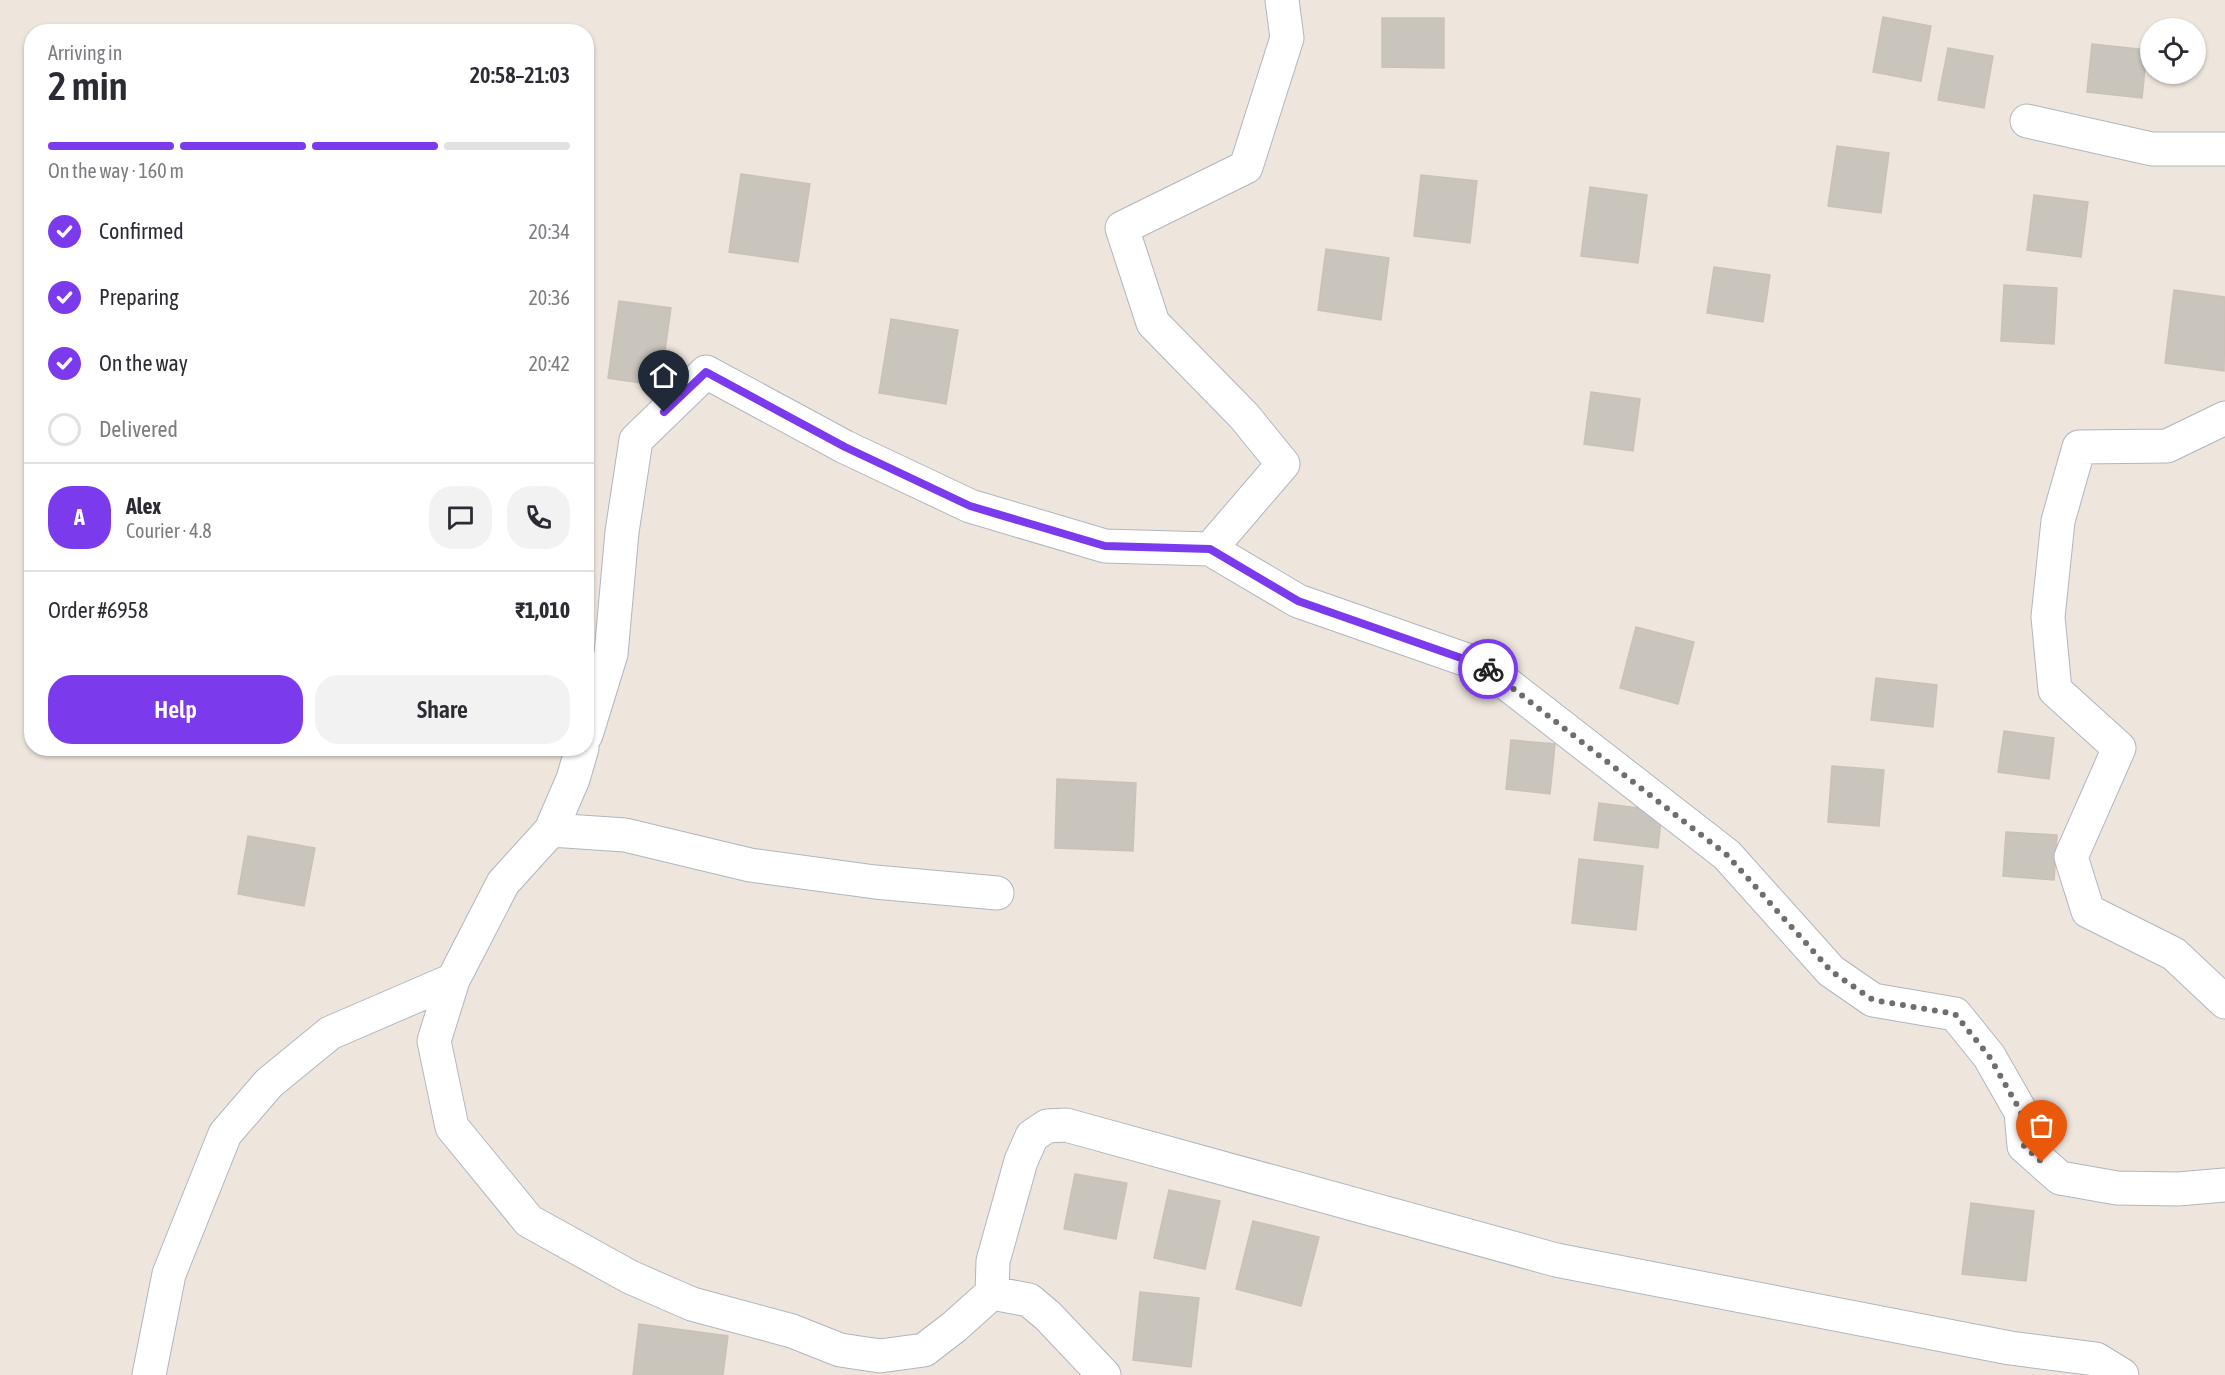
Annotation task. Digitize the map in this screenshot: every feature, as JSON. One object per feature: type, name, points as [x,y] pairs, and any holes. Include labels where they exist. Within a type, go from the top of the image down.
[{"type":"street","points":[[1210,549],[1283,464],[1244,416],[1153,323],[1122,228],[1246,167],[1287,38],[1282,0]]},
{"type":"street","points":[[2027,121],[2152,149],[2225,148]]},
{"type":"street","points":[[594,709],[611,654],[622,532],[636,440],[706,372],[845,447],[970,506],[1105,546],[1210,549],[1298,601],[1484,666],[1727,855],[1831,971],[1873,1000],[1955,1014],[1989,1056],[2021,1112],[2024,1146],[2060,1178],[2117,1188],[2178,1189],[2225,1185]]},
{"type":"street","points":[[2225,418],[2167,446],[2079,447],[2058,521],[2049,617],[2055,690],[2119,748],[2071,857],[2088,911],[2174,954],[2225,1002]]},
{"type":"street","points":[[580,756],[573,779],[551,830],[503,883],[453,980],[434,1041],[452,1127],[529,1221],[630,1277],[692,1304],[792,1330],[840,1350],[880,1356],[924,1350],[954,1328],[992,1293],[993,1261],[1021,1161],[1032,1136],[1047,1126],[1066,1125],[1556,1260],[2010,1348],[2096,1359],[2122,1375]]},
{"type":"street","points":[[551,830],[625,835],[750,865],[874,882],[997,893]]},
{"type":"street","points":[[149,1375],[169,1274],[225,1134],[269,1083],[330,1033],[453,980]]},
{"type":"street","points":[[992,1293],[1029,1300],[1048,1316],[1104,1375]]},
{"type":"building","points":[[1883,17],[1931,26],[1921,81],[1873,72]]},
{"type":"building","points":[[1382,18],[1444,18],[1444,68],[1382,67]]},
{"type":"building","points":[[2092,44],[2140,49],[2140,84],[2143,84],[2142,98],[2087,92]]},
{"type":"building","points":[[1948,48],[1993,56],[1984,108],[1938,100]]},
{"type":"building","points":[[1837,146],[1889,153],[1881,213],[1828,206]]},
{"type":"building","points":[[741,174],[810,184],[798,262],[729,252]]},
{"type":"building","points":[[1421,175],[1477,181],[1470,243],[1414,236]]},
{"type":"building","points":[[1590,187],[1647,195],[1638,263],[1581,256]]},
{"type":"building","points":[[2034,195],[2088,202],[2081,257],[2027,250]]},
{"type":"building","points":[[1326,249],[1389,258],[1381,320],[1318,310]]},
{"type":"building","points":[[1714,267],[1770,275],[1763,322],[1707,313]]},
{"type":"building","points":[[2004,285],[2057,288],[2054,344],[2001,341]]},
{"type":"building","points":[[2174,290],[2225,297],[2224,371],[2165,363]]},
{"type":"building","points":[[619,301],[671,308],[660,386],[608,378]]},
{"type":"building","points":[[891,319],[958,330],[946,404],[879,393]]},
{"type":"building","points":[[1591,392],[1640,399],[1633,451],[1584,444]]},
{"type":"building","points":[[1636,627],[1694,642],[1678,704],[1620,688]]},
{"type":"building","points":[[1876,678],[1937,685],[1933,727],[1871,720]]},
{"type":"building","points":[[2004,731],[2054,738],[2049,779],[1998,772]]},
{"type":"building","points":[[1511,740],[1555,744],[1550,794],[1506,789]]},
{"type":"building","points":[[1832,766],[1884,770],[1879,826],[1828,822]]},
{"type":"building","points":[[1057,779],[1136,783],[1133,851],[1055,848]]},
{"type":"building","points":[[1599,803],[1662,811],[1658,848],[1594,840]]},
{"type":"building","points":[[2006,832],[2057,835],[2054,880],[2003,876]]},
{"type":"building","points":[[248,836],[315,848],[304,906],[238,894]]},
{"type":"building","points":[[1579,859],[1643,866],[1636,930],[1572,923]]},
{"type":"building","points":[[1075,1174],[1127,1183],[1116,1239],[1064,1229]]},
{"type":"building","points":[[1169,1190],[1220,1201],[1205,1269],[1154,1258]]},
{"type":"building","points":[[1971,1203],[2034,1211],[2026,1281],[1962,1274]]},
{"type":"building","points":[[1253,1221],[1319,1237],[1301,1306],[1236,1289]]},
{"type":"building","points":[[1140,1292],[1199,1298],[1191,1367],[1133,1360]]},
{"type":"building","points":[[639,1324],[728,1336],[723,1375],[633,1375]]},
{"type":"way so far","points":[[1488,669],[1727,855],[1831,971],[1873,1000],[1955,1014],[1989,1056],[2021,1112],[2024,1146],[2042,1162]]},
{"type":"route","points":[[664,412],[706,372],[845,447],[970,506],[1105,546],[1210,549],[1298,601],[1488,669]]}]
